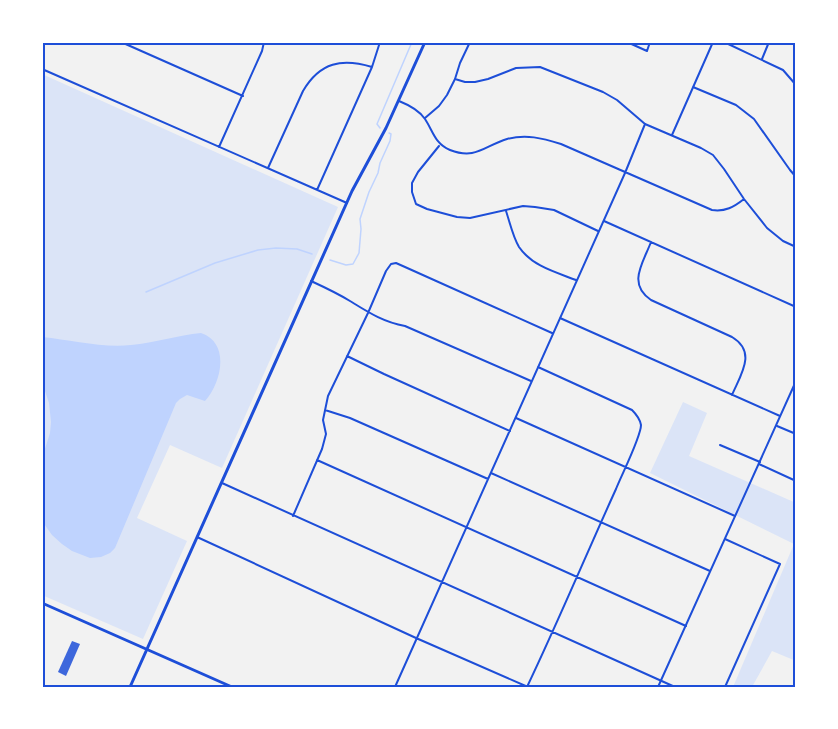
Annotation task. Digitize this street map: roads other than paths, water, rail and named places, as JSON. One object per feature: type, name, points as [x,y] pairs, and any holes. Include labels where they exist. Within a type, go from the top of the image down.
[{"type":"main road","points":[[130,687],[347,203],[386,128],[425,42]]},
{"type":"main road","points":[[42,603],[232,687]]},
{"type":"street","points":[[121,42],[243,96]]},
{"type":"street","points":[[219,147],[243,96],[264,42]]},
{"type":"street","points":[[317,190],[372,67],[380,42]]},
{"type":"street","points":[[425,118],[439,106],[447,95],[470,42]]},
{"type":"street","points":[[627,42],[647,51],[650,42]]},
{"type":"street","points":[[672,135],[712,42]]},
{"type":"street","points":[[723,42],[783,70],[796,85]]},
{"type":"street","points":[[762,59],[769,42]]},
{"type":"street","points":[[268,168],[309,80],[321,69],[343,62],[372,67]]},
{"type":"street","points":[[455,79],[475,82],[516,68],[540,67],[603,92],[617,100],[645,124],[713,155],[767,228],[783,241],[796,247]]},
{"type":"street","points":[[42,69],[347,203]]},
{"type":"street","points":[[693,87],[736,105],[754,119],[796,177]]},
{"type":"street","points":[[399,100],[418,111],[425,118],[440,145],[451,150],[464,153],[478,152],[505,140],[524,136],[537,137],[561,144],[712,210],[728,210],[744,199]]},
{"type":"street","points":[[395,687],[645,124]]},
{"type":"street","points":[[440,145],[412,183],[416,204],[457,217],[470,218],[523,206],[554,210],[598,231]]},
{"type":"street","points":[[505,211],[518,245],[529,258],[536,264],[576,280]]},
{"type":"street","points":[[603,221],[796,307]]},
{"type":"street","points":[[651,242],[638,274],[639,289],[651,300],[740,342],[746,356],[745,364],[732,395]]},
{"type":"street","points":[[293,516],[322,450],[326,434],[323,420],[328,396],[391,264],[396,263],[552,333]]},
{"type":"street","points":[[312,281],[348,299],[380,319],[422,332],[531,381]]},
{"type":"street","points":[[560,318],[780,416]]},
{"type":"street","points":[[347,356],[510,431]]},
{"type":"street","points":[[197,537],[527,687],[626,467],[639,436],[641,425],[632,410],[620,403],[538,367]]},
{"type":"street","points":[[658,687],[796,381]]},
{"type":"street","points":[[325,410],[350,417],[488,479]]},
{"type":"street","points":[[515,417],[735,516]]},
{"type":"street","points":[[776,425],[796,434]]},
{"type":"street","points":[[720,445],[796,481]]},
{"type":"street","points":[[317,460],[686,626]]},
{"type":"street","points":[[491,473],[710,571]]},
{"type":"street","points":[[222,483],[675,687]]},
{"type":"street","points":[[724,540],[780,564],[725,687]]},
{"type":"water","points":[[201,333],[217,345],[220,354],[219,375],[211,394],[205,401],[187,395],[176,403],[115,548],[101,557],[90,558],[72,551],[52,535],[42,521],[42,458],[51,422],[49,403],[42,382],[42,337],[120,346]]},
{"type":"waterway","points":[[380,128],[377,124],[412,42]]},
{"type":"waterway","points":[[330,260],[346,265],[353,264],[359,253],[360,219],[390,141],[391,134],[389,133]]},
{"type":"waterway","points":[[146,292],[215,263],[258,250],[297,249],[312,254]]}]
